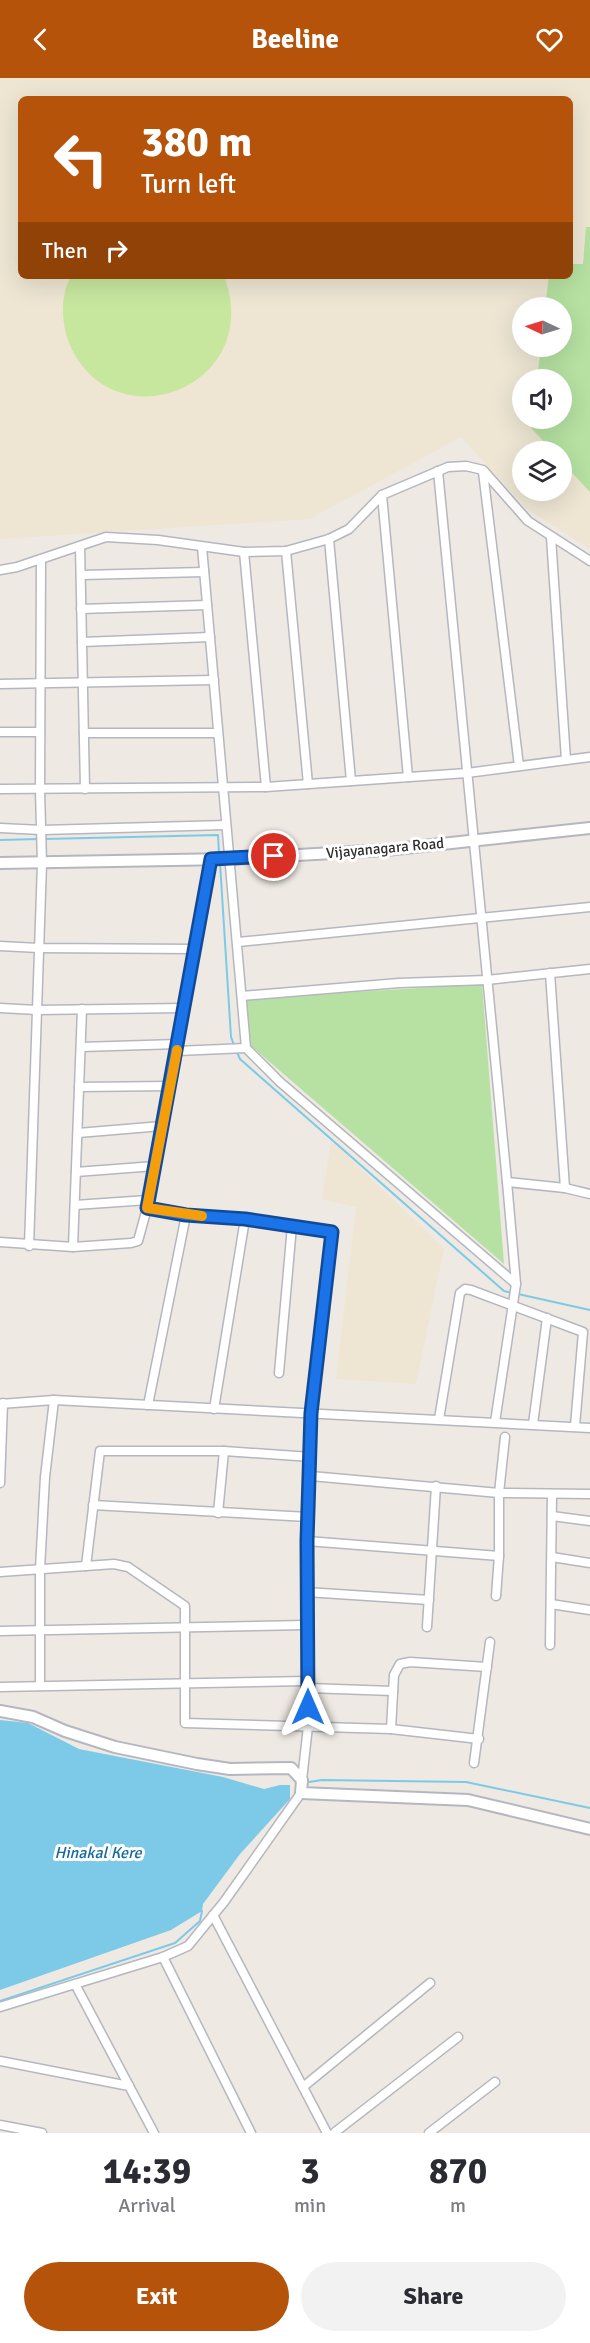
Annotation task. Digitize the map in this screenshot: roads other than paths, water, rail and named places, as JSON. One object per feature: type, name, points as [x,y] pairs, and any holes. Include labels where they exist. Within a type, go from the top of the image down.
[{"type":"street","points":[[0,570],[106,537],[244,552],[286,551],[328,539],[349,529],[382,495],[438,471],[466,466],[483,470],[528,521],[590,561]]},
{"type":"street","points":[[483,470],[519,766]]},
{"type":"street","points":[[438,471],[507,1182],[515,1287],[495,1422]]},
{"type":"street","points":[[382,495],[408,777]]},
{"type":"street","points":[[551,537],[566,760]]},
{"type":"street","points":[[328,539],[351,781]]},
{"type":"street","points":[[80,546],[85,789]]},
{"type":"street","points":[[201,547],[246,1048],[289,1090],[515,1287]]},
{"type":"street","points":[[286,551],[308,784]]},
{"type":"street","points":[[244,552],[266,787]]},
{"type":"street","points":[[29,1246],[42,863],[41,559]]},
{"type":"street","points":[[81,575],[204,573]]},
{"type":"street","points":[[81,609],[207,605]]},
{"type":"street","points":[[82,642],[210,637]]},
{"type":"street","points":[[0,684],[214,680]]},
{"type":"street","points":[[0,732],[40,732]]},
{"type":"street","points":[[84,733],[218,733]]},
{"type":"street","points":[[0,789],[266,787],[467,773],[590,757]]},
{"type":"street","points":[[0,828],[42,830],[226,825]]},
{"type":"street","name":"Vijayanagara Road","points":[[0,863],[229,859],[386,850],[590,828]]},
{"type":"street","points":[[0,1242],[29,1246],[73,1247],[138,1241],[148,1204],[178,1048],[211,859]]},
{"type":"street","points":[[238,942],[590,907]]},
{"type":"street","points":[[0,946],[195,949]]},
{"type":"street","points":[[242,996],[399,983],[487,980],[590,969]]},
{"type":"street","points":[[550,973],[566,1188]]},
{"type":"street","points":[[0,1008],[82,1010],[184,1008]]},
{"type":"street","points":[[73,1247],[82,1010]]},
{"type":"street","points":[[81,1047],[246,1048]]},
{"type":"street","points":[[79,1088],[170,1086]]},
{"type":"street","points":[[78,1133],[162,1126]]},
{"type":"street","points":[[76,1172],[155,1166]]},
{"type":"street","points":[[507,1182],[566,1188],[590,1194]]},
{"type":"street","points":[[0,2007],[163,1957],[188,1946],[301,1793],[308,1726],[306,1592],[311,1413],[332,1232],[245,1219],[186,1215],[148,1204],[75,1205]]},
{"type":"street","points":[[148,1406],[186,1215]]},
{"type":"street","points":[[214,1409],[245,1219]]},
{"type":"street","points":[[279,1373],[292,1226]]},
{"type":"street","points":[[439,1419],[460,1293],[465,1289],[514,1303],[583,1332],[575,1426]]},
{"type":"street","points":[[533,1424],[547,1318]]},
{"type":"street","points":[[40,1686],[40,1569],[45,1477],[54,1400]]},
{"type":"street","points":[[0,1483],[1,1404],[54,1400],[590,1428]]},
{"type":"street","points":[[496,1596],[499,1556],[499,1492],[505,1437]]},
{"type":"street","points":[[86,1566],[100,1451],[224,1451],[311,1457]]},
{"type":"street","points":[[218,1513],[224,1451]]},
{"type":"street","points":[[311,1476],[499,1492],[590,1494]]},
{"type":"street","points":[[428,1627],[435,1486]]},
{"type":"street","points":[[550,1645],[552,1494]]},
{"type":"street","points":[[93,1505],[308,1517]]},
{"type":"street","points":[[552,1516],[590,1521]]},
{"type":"street","points":[[307,1541],[499,1556]]},
{"type":"street","points":[[552,1557],[590,1563]]},
{"type":"street","points":[[0,1572],[114,1564],[128,1567],[185,1606],[185,1723],[391,1730],[479,1738]]},
{"type":"street","points":[[306,1592],[429,1600]]},
{"type":"street","points":[[551,1604],[590,1610]]},
{"type":"street","points":[[0,1631],[306,1625]]},
{"type":"street","points":[[474,1763],[490,1642]]},
{"type":"street","points":[[391,1730],[394,1675],[400,1664],[410,1662],[487,1667]]},
{"type":"street","points":[[0,1688],[185,1683],[308,1684],[393,1691]]},
{"type":"street","points":[[0,1712],[33,1717],[65,1731],[115,1747],[197,1764],[230,1769],[291,1768],[302,1780]]},
{"type":"street","points":[[301,1793],[468,1800],[590,1829]]},
{"type":"street","points":[[213,1915],[327,2133]]},
{"type":"street","points":[[163,1957],[251,2133]]},
{"type":"street","points":[[303,2087],[430,1983]]},
{"type":"street","points":[[75,1984],[154,2133]]},
{"type":"street","points":[[334,2133],[458,2037]]},
{"type":"street","points":[[0,2061],[129,2086]]},
{"type":"street","points":[[429,2133],[495,2082]]},
{"type":"street","points":[[0,2125],[42,2133]]},
{"type":"water","name":"Hinakal Kere","points":[[0,1720],[28,1723],[79,1749],[223,1777],[264,1789],[290,1785],[290,1799],[240,1854],[203,1904],[202,1911],[171,1930],[0,1990]]},
{"type":"waterway","points":[[45,839],[218,835],[219,854]]},
{"type":"waterway","points":[[0,840],[39,839]]},
{"type":"waterway","points":[[220,863],[231,1037],[234,1045]]},
{"type":"waterway","points":[[236,1050],[240,1059],[504,1291],[512,1293]]},
{"type":"waterway","points":[[518,1294],[590,1310]]},
{"type":"waterway","points":[[309,1782],[322,1780],[466,1782],[590,1808]]},
{"type":"waterway","points":[[0,2001],[175,1943],[200,1921],[202,1911]]}]
